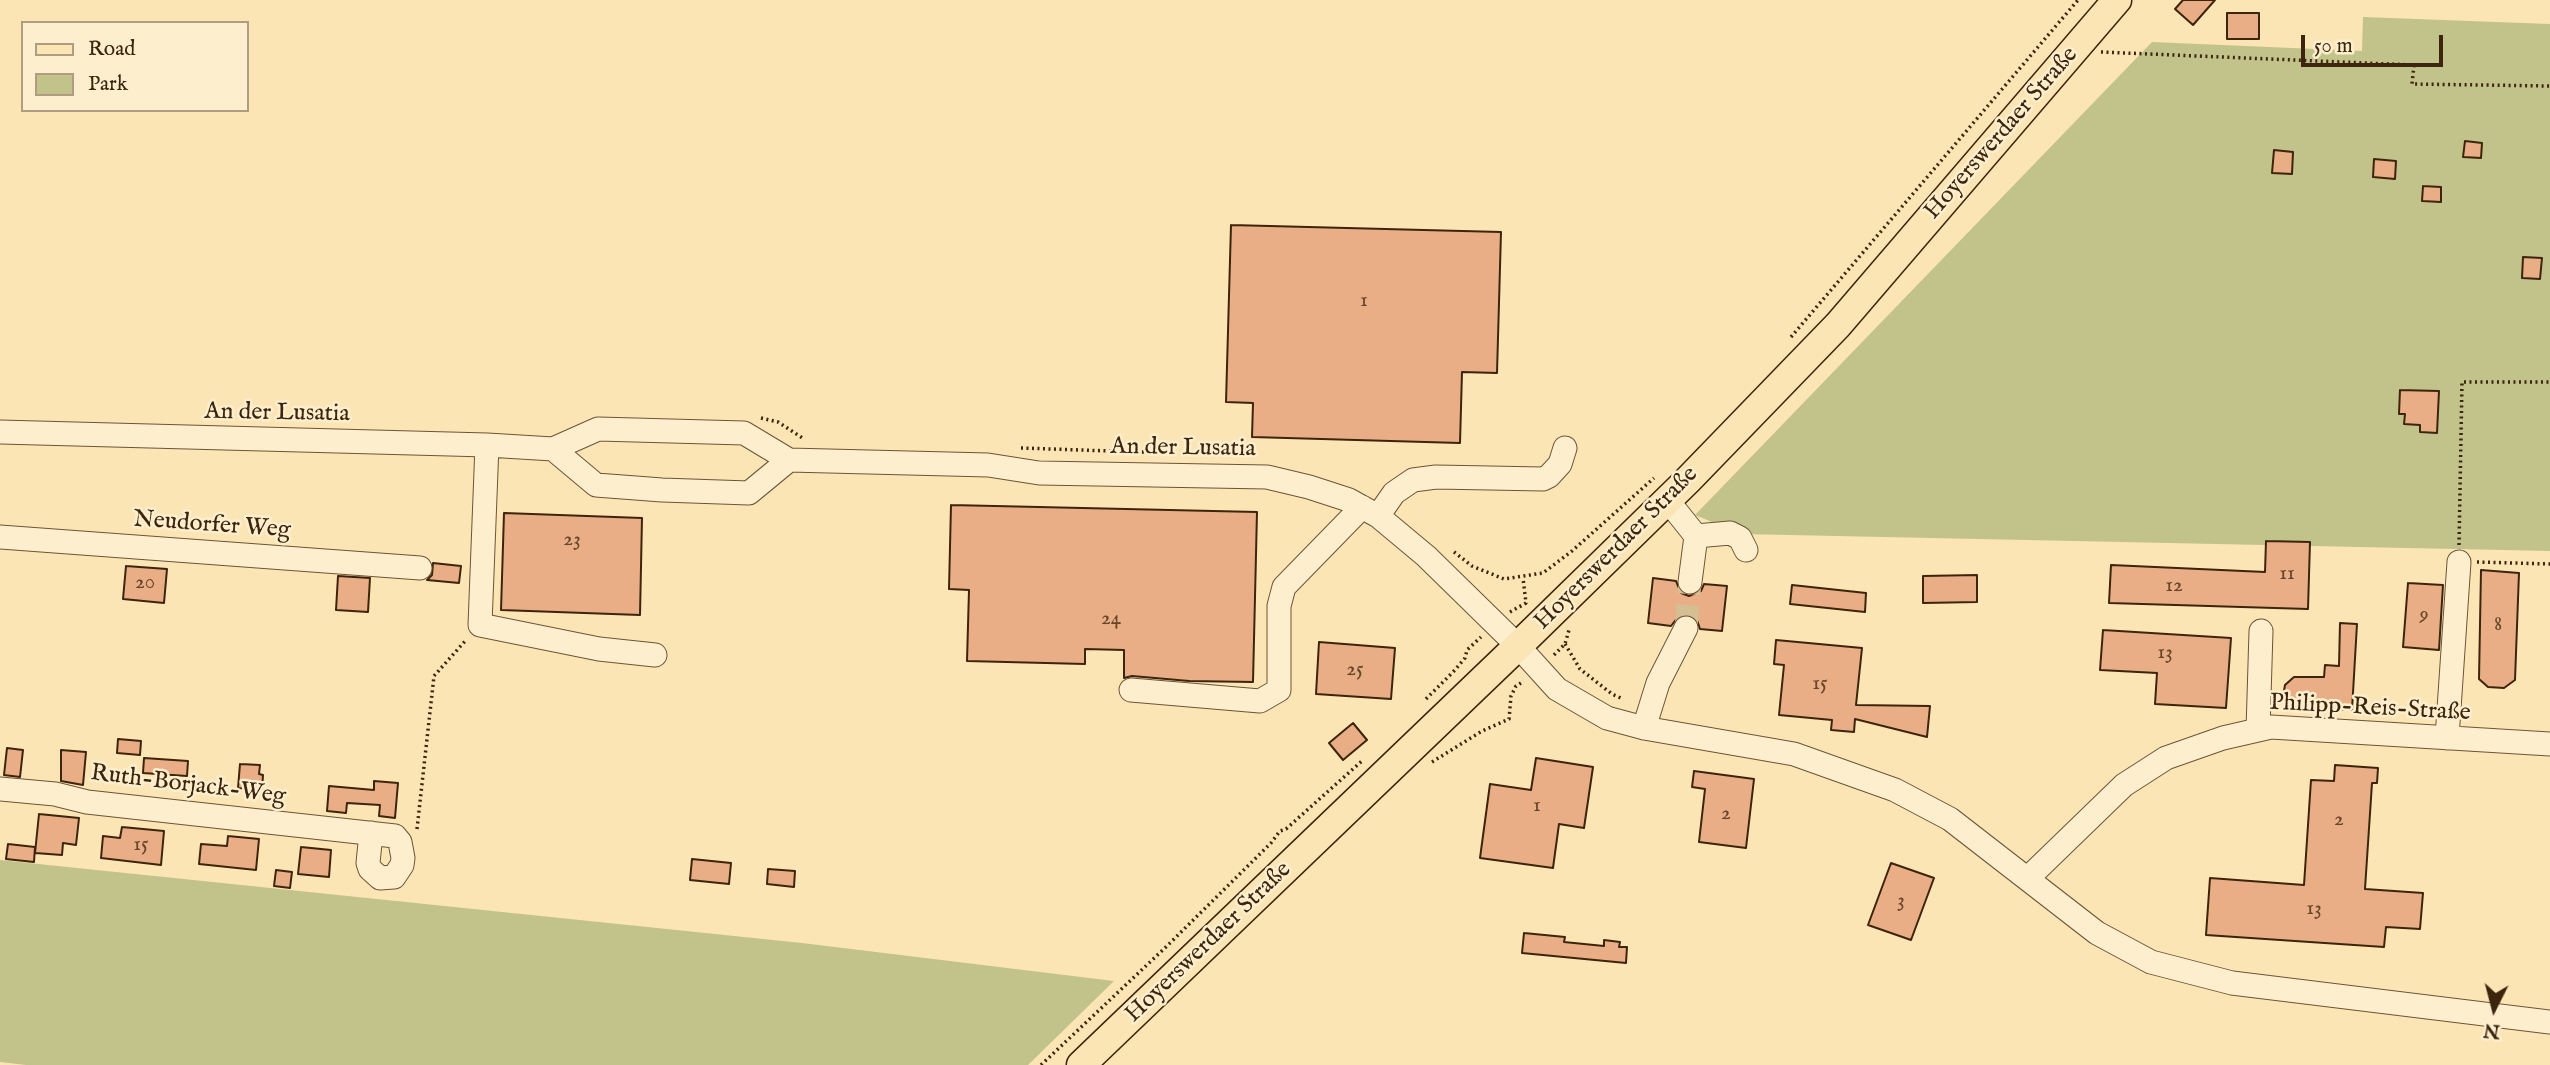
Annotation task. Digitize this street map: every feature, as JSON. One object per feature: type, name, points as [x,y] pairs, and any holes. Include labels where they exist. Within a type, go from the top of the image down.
[{"type":"main road","name":"Hoyerswerdaer Straße","points":[[1082,1065],[1518,646],[1662,488],[1838,325],[2117,0]]},
{"type":"street","name":"An der Lusatia","points":[[0,432],[553,449],[598,429],[744,433],[789,460],[988,464],[1039,473],[1267,477],[1349,500],[1370,512],[1426,556],[1518,646],[1557,689],[1607,718],[1644,728],[1794,754],[1895,790],[1950,819],[2097,933],[2151,962],[2232,983],[2550,1022]]},
{"type":"street","points":[[486,445],[480,625],[599,649],[655,655]]},
{"type":"street","points":[[1131,690],[1260,701],[1279,690],[1279,607],[1284,587],[1370,512],[1413,480],[1436,477],[1543,479],[1560,464],[1565,447]]},
{"type":"street","points":[[553,449],[596,485],[663,490],[749,493],[789,460]]},
{"type":"street","points":[[1662,488],[1696,536],[1690,582]]},
{"type":"street","points":[[1696,536],[1730,533],[1740,538],[1746,550]]},
{"type":"street","name":"Neudorfer Weg","points":[[0,537],[420,568]]},
{"type":"street","points":[[2448,738],[2459,562]]},
{"type":"street","points":[[1644,728],[1658,683],[1686,628]]},
{"type":"street","points":[[2258,730],[2261,631]]},
{"type":"street","name":"Philipp-Reis-Straße","points":[[2028,878],[2124,785],[2166,758],[2223,738],[2272,727],[2550,744]]},
{"type":"street","name":"Ruth-Borjack-Weg","points":[[0,789],[55,794],[87,802],[395,836]]},
{"type":"street","points":[[371,833],[368,854],[370,869],[373,874],[388,878],[399,872],[402,865],[402,849],[395,836]]},
{"type":"path","points":[[1789,340],[2078,0]]},
{"type":"path","points":[[2080,43],[2100,52],[2126,55],[2414,65],[2412,84],[2550,86]]},
{"type":"path","points":[[2550,382],[2462,382],[2459,562],[2550,564]]},
{"type":"path","points":[[1426,699],[1465,659],[1467,650],[1494,624],[1526,603],[1523,578],[1543,573],[1556,565],[1662,488]]},
{"type":"path","points":[[395,836],[416,837],[434,676],[480,625]]},
{"type":"path","points":[[1041,1065],[1167,946],[1280,831],[1286,829],[1367,756]]},
{"type":"green space","points":[[2363,17],[2550,24],[2550,551],[1741,534],[1695,515],[2152,42],[2362,51]]},
{"type":"green space","points":[[0,860],[802,943],[1114,981],[1028,1065],[26,1065],[0,1062]]},
{"type":"building","points":[[2183,0],[2215,0],[2193,25],[2175,9]]},
{"type":"building","points":[[2227,13],[2259,13],[2259,39],[2227,39]]},
{"type":"building","points":[[2465,141],[2482,143],[2481,158],[2463,157]]},
{"type":"building","points":[[2274,150],[2293,152],[2292,174],[2272,173]]},
{"type":"building","points":[[2374,159],[2396,161],[2395,179],[2373,177]]},
{"type":"building","points":[[2423,186],[2441,187],[2441,202],[2422,201]]},
{"type":"building","points":[[1231,225],[1501,232],[1497,373],[1462,372],[1460,443],[1252,437],[1253,403],[1226,402]]},
{"type":"building","points":[[2523,257],[2542,258],[2540,279],[2522,278]]},
{"type":"building","points":[[2400,390],[2439,391],[2437,433],[2420,432],[2420,425],[2404,424],[2405,414],[2399,414]]},
{"type":"building","points":[[951,505],[1257,512],[1253,682],[1189,681],[1132,676],[1124,678],[1124,650],[1085,649],[1085,664],[967,661],[969,590],[949,589]]},
{"type":"building","points":[[504,513],[642,518],[640,615],[501,610]]},
{"type":"building","points":[[2266,541],[2310,542],[2308,609],[2109,603],[2111,565],[2265,572]]},
{"type":"building","points":[[433,563],[461,566],[459,583],[427,580],[432,575]]},
{"type":"building","points":[[126,566],[167,569],[164,603],[123,599]]},
{"type":"building","points":[[2481,570],[2519,573],[2515,680],[2504,688],[2488,687],[2479,679]]},
{"type":"building","points":[[1977,575],[1977,602],[1923,603],[1923,576]]},
{"type":"building","points":[[338,576],[370,578],[368,612],[336,610]]},
{"type":"building","points":[[1653,578],[1676,581],[1681,593],[1689,596],[1701,591],[1704,584],[1727,586],[1722,631],[1700,629],[1697,620],[1686,614],[1678,617],[1671,626],[1648,623]]},
{"type":"building","points":[[2408,583],[2443,585],[2439,650],[2403,647]]},
{"type":"building","points":[[1792,585],[1866,593],[1865,612],[1790,604]]},
{"type":"building","points":[[2340,623],[2357,624],[2352,710],[2294,707],[2283,697],[2285,685],[2294,677],[2324,677],[2325,665],[2339,666]]},
{"type":"building","points":[[2103,630],[2231,638],[2226,708],[2155,704],[2157,673],[2100,670]]},
{"type":"building","points":[[1776,640],[1862,648],[1856,705],[1930,706],[1927,737],[1855,719],[1854,732],[1831,730],[1832,720],[1779,715],[1784,665],[1774,664]]},
{"type":"building","points":[[1319,642],[1395,648],[1391,699],[1316,694]]},
{"type":"building","points":[[1353,723],[1367,740],[1343,760],[1329,743]]},
{"type":"building","points":[[118,739],[141,741],[140,755],[117,753]]},
{"type":"building","points":[[7,748],[23,750],[20,777],[4,775]]},
{"type":"building","points":[[61,750],[86,752],[83,785],[61,781]]},
{"type":"building","points":[[144,758],[188,761],[187,776],[143,773]]},
{"type":"building","points":[[1536,758],[1593,767],[1584,828],[1559,824],[1553,868],[1480,858],[1490,784],[1531,790]]},
{"type":"building","points":[[240,764],[260,765],[259,774],[263,775],[262,790],[238,788]]},
{"type":"building","points":[[2335,765],[2378,768],[2377,783],[2372,783],[2365,889],[2423,893],[2420,929],[2386,927],[2384,947],[2206,935],[2210,878],[2304,885],[2311,780],[2334,781]]},
{"type":"building","points":[[1694,771],[1754,779],[1746,848],[1699,842],[1705,789],[1692,787]]},
{"type":"building","points":[[374,781],[398,783],[395,818],[379,816],[380,805],[347,803],[346,813],[327,811],[329,786],[374,790]]},
{"type":"building","points":[[39,814],[79,818],[76,845],[63,843],[62,855],[35,853]]},
{"type":"building","points":[[122,827],[164,831],[161,865],[101,858],[103,836],[120,838]]},
{"type":"building","points":[[228,836],[259,839],[256,870],[199,864],[201,844],[227,846]]},
{"type":"building","points":[[8,844],[35,847],[34,862],[6,859]]},
{"type":"building","points":[[301,847],[331,850],[329,877],[298,874]]},
{"type":"building","points":[[692,859],[731,863],[729,884],[690,880]]},
{"type":"building","points":[[1891,863],[1934,878],[1911,940],[1868,925]]},
{"type":"building","points":[[768,869],[795,871],[794,887],[767,884]]},
{"type":"building","points":[[276,870],[292,872],[290,888],[274,886]]},
{"type":"building","points":[[1524,933],[1565,937],[1564,942],[1604,946],[1604,940],[1620,942],[1619,947],[1627,947],[1626,963],[1522,953]]},
{"type":"tunnel","points":[[1686,628],[1690,582]]}]
